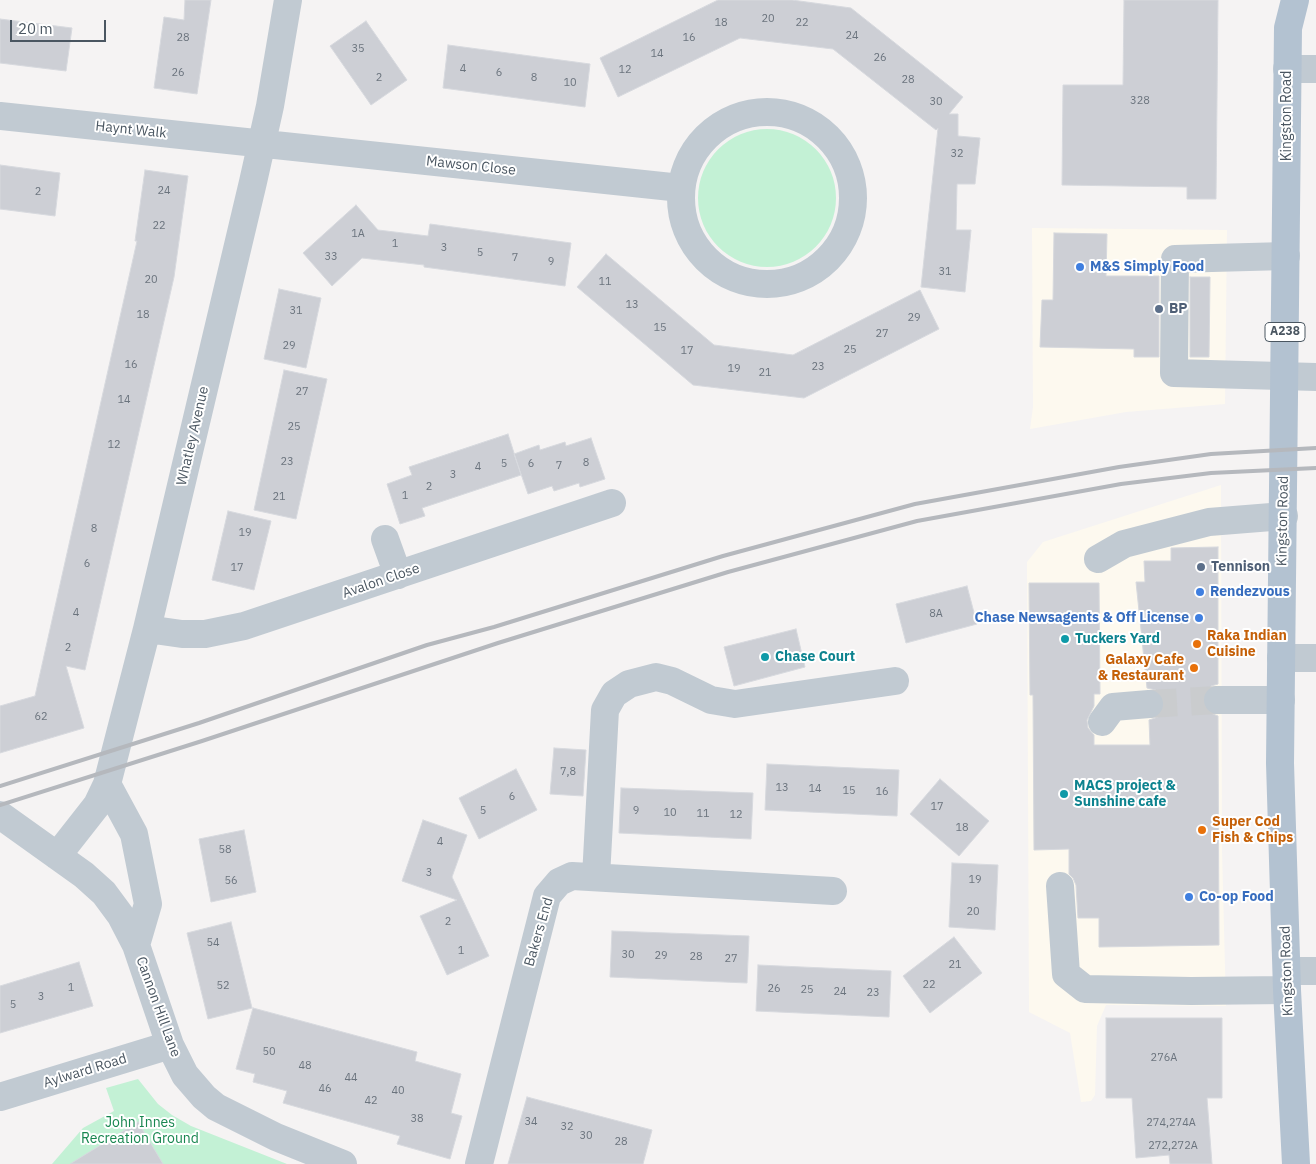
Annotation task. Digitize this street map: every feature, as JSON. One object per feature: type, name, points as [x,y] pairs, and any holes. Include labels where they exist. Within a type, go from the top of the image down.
[{"type":"main road","name":"Kingston Road","points":[[1278,0],[1288,28]]},
{"type":"main road","name":"Kingston Road","points":[[1295,0],[1288,28],[1287,69],[1284,516],[1280,762],[1287,980],[1296,1164]]},
{"type":"street","name":"Whatley Avenue","points":[[57,856],[97,805],[107,784],[147,629],[270,106],[288,0]]},
{"type":"street","points":[[1287,69],[1316,69]]},
{"type":"street","points":[[761,112],[791,115],[818,128],[838,149],[851,176],[853,206],[846,233],[831,256],[810,273],[784,283],[757,284],[731,277],[708,262],[691,241],[682,215],[681,188],[689,159],[707,135],[732,119],[761,112]]},
{"type":"street","name":"Haynt Walk","points":[[0,116],[261,144]]},
{"type":"street","name":"Mawson Close","points":[[261,144],[681,188]]},
{"type":"street","points":[[1286,256],[1175,259],[1174,373],[1316,377]]},
{"type":"street","name":"Avalon Close","points":[[147,629],[182,634],[205,634],[244,626],[612,503]]},
{"type":"street","points":[[1098,559],[1124,544],[1209,522],[1284,516]]},
{"type":"street","points":[[385,539],[398,575]]},
{"type":"street","points":[[1281,658],[1316,658]]},
{"type":"street","points":[[596,877],[605,710],[614,694],[629,684],[656,677],[672,682],[711,700],[735,704],[894,682]]},
{"type":"street","points":[[1218,700],[1281,700]]},
{"type":"street","points":[[1102,722],[1113,707],[1149,704]]},
{"type":"street","points":[[107,784],[134,834],[148,904],[136,945]]},
{"type":"street","name":"Cannon Hill Lane","points":[[0,815],[84,875],[104,894],[121,916],[136,945],[170,1045],[190,1081],[204,1098],[216,1107],[276,1137],[343,1164]]},
{"type":"street","name":"Bakers End","points":[[479,1164],[547,896],[558,882],[572,876],[833,891]]},
{"type":"street","points":[[1060,886],[1066,974],[1085,989],[1191,991],[1287,980],[1316,971]]},
{"type":"street","name":"Aylward Road","points":[[0,1097],[170,1045]]},
{"type":"shaded area","points":[[1032,228],[1227,230],[1225,404],[1126,412],[1030,429],[1033,407]]},
{"type":"shaded area","points":[[1221,485],[1222,850],[1226,1006],[1106,1005],[1097,1026],[1095,1095],[1091,1101],[1081,1102],[1070,1033],[1029,1012],[1027,562],[1043,542]]},
{"type":"green space","points":[[767,129],[781,130],[794,134],[806,140],[816,149],[825,159],[831,171],[835,184],[835,212],[831,225],[825,237],[816,247],[806,256],[794,262],[781,266],[767,267],[753,266],[740,262],[728,256],[718,247],[709,237],[703,225],[699,212],[698,198],[699,184],[703,171],[709,159],[718,149],[728,140],[740,134],[753,130]]},
{"type":"green space","name":"John Innes Recreation Ground","points":[[138,1079],[158,1104],[191,1126],[287,1164],[52,1164],[83,1128],[114,1111],[106,1088]]},
{"type":"building","points":[[185,0],[211,0],[197,94],[154,88],[164,17],[184,20]]},
{"type":"building","points":[[718,0],[792,0],[851,8],[963,97],[949,114],[958,114],[958,136],[980,138],[975,184],[957,184],[956,230],[971,230],[965,292],[921,287],[938,128],[936,130],[833,49],[740,38],[618,97],[600,58]]},
{"type":"building","points":[[1124,0],[1218,0],[1216,199],[1187,199],[1187,187],[1062,185],[1063,85],[1123,85]]},
{"type":"building","points":[[0,19],[72,28],[66,71],[0,63]]},
{"type":"building","points":[[366,21],[407,80],[371,105],[330,46]]},
{"type":"building","points":[[448,45],[590,64],[585,107],[443,88]]},
{"type":"building","points":[[0,165],[60,173],[55,216],[0,209]]},
{"type":"building","points":[[145,170],[188,176],[174,277],[85,670],[66,666],[84,728],[0,753],[0,706],[35,696],[137,241],[135,241]]},
{"type":"building","points":[[356,205],[378,230],[428,236],[430,224],[571,243],[565,286],[424,267],[424,265],[362,258],[332,286],[303,253]]},
{"type":"building","name":"M&S Simply Food","points":[[1054,233],[1107,234],[1106,276],[1159,276],[1159,357],[1134,357],[1134,349],[1040,347],[1042,300],[1053,300]]},
{"type":"building","points":[[606,254],[714,345],[793,355],[920,290],[939,329],[804,398],[693,385],[577,287]]},
{"type":"building","points":[[1190,277],[1210,277],[1209,357],[1190,357]]},
{"type":"building","points":[[279,289],[321,298],[306,368],[264,359]]},
{"type":"building","points":[[284,370],[327,379],[296,519],[254,510]]},
{"type":"building","points":[[508,434],[521,475],[422,508],[425,516],[400,524],[387,484],[412,475],[409,467]]},
{"type":"building","points":[[591,438],[605,479],[580,487],[579,483],[554,491],[552,486],[528,494],[514,454],[539,445],[540,450],[565,442],[566,446]]},
{"type":"building","points":[[228,511],[271,521],[254,590],[212,580]]},
{"type":"building","points":[[1218,547],[1218,684],[1211,686],[1205,692],[1202,700],[1204,707],[1210,713],[1218,716],[1219,945],[1099,947],[1099,918],[1078,918],[1076,885],[1069,874],[1069,849],[1034,850],[1033,695],[1030,695],[1029,583],[1099,583],[1100,694],[1094,694],[1094,706],[1087,720],[1088,728],[1094,735],[1094,745],[1150,745],[1149,720],[1158,717],[1165,703],[1162,696],[1156,690],[1147,688],[1136,582],[1145,582],[1144,561],[1171,561],[1171,548]]},
{"type":"building","points":[[967,586],[977,624],[906,643],[896,604]]},
{"type":"building","name":"Chase Court","points":[[796,629],[805,667],[734,686],[724,647]]},
{"type":"building","points":[[554,748],[586,750],[583,796],[550,794]]},
{"type":"building","points":[[767,764],[899,770],[897,816],[765,810]]},
{"type":"building","points":[[516,769],[537,810],[479,839],[459,798]]},
{"type":"building","points":[[940,779],[989,821],[959,856],[910,814]]},
{"type":"building","points":[[621,788],[753,793],[751,839],[619,833]]},
{"type":"building","points":[[423,820],[467,835],[452,877],[489,956],[447,975],[420,916],[457,900],[402,881]]},
{"type":"building","points":[[244,830],[256,892],[211,902],[199,839]]},
{"type":"building","points":[[952,863],[998,865],[995,930],[949,927]]},
{"type":"building","points":[[231,922],[252,1008],[208,1019],[187,933]]},
{"type":"building","points":[[612,931],[749,936],[747,983],[610,977]]},
{"type":"building","points":[[954,937],[982,973],[930,1013],[903,976]]},
{"type":"building","points":[[79,962],[93,1006],[0,1033],[0,986]]},
{"type":"building","points":[[758,965],[891,971],[889,1017],[756,1011]]},
{"type":"building","points":[[253,1008],[417,1052],[415,1061],[461,1074],[451,1113],[462,1116],[450,1159],[397,1144],[400,1136],[283,1103],[287,1091],[253,1082],[255,1074],[236,1069]]},
{"type":"building","points":[[1106,1018],[1222,1018],[1222,1098],[1207,1098],[1212,1164],[1170,1164],[1169,1155],[1136,1158],[1132,1098],[1106,1098]]},
{"type":"building","points":[[527,1097],[652,1130],[643,1164],[508,1164]]},
{"type":"building","points":[[138,1122],[163,1164],[70,1164]]},
{"type":"tunnel","points":[[1149,704],[1218,700]]},
{"type":"railway","points":[[0,786],[199,723],[427,645],[494,627],[723,556],[915,504],[1119,467],[1211,454],[1316,448]]},
{"type":"railway","points":[[0,805],[202,741],[498,643],[728,572],[917,521],[1121,484],[1211,473],[1316,468]]},
{"type":"place","name":"M&S Simply Food","points":[[1080,267]]},
{"type":"place","name":"BP","points":[[1159,309]]},
{"type":"place","name":"Tennison","points":[[1201,567]]},
{"type":"place","name":"Rendezvous","points":[[1200,592]]},
{"type":"place","name":"Chase Newsagents & Off License","points":[[1199,618]]},
{"type":"place","name":"Tuckers Yard","points":[[1065,639]]},
{"type":"place","name":"Raka Indian Cuisine","points":[[1197,644]]},
{"type":"place","name":"Chase Court","points":[[765,657]]},
{"type":"place","name":"Galaxy Cafe & Restaurant","points":[[1194,668]]},
{"type":"place","name":"MACS project & Sunshine cafe","points":[[1064,794]]},
{"type":"place","name":"Super Cod Fish & Chips","points":[[1202,830]]},
{"type":"place","name":"Co-op Food","points":[[1189,897]]}]
